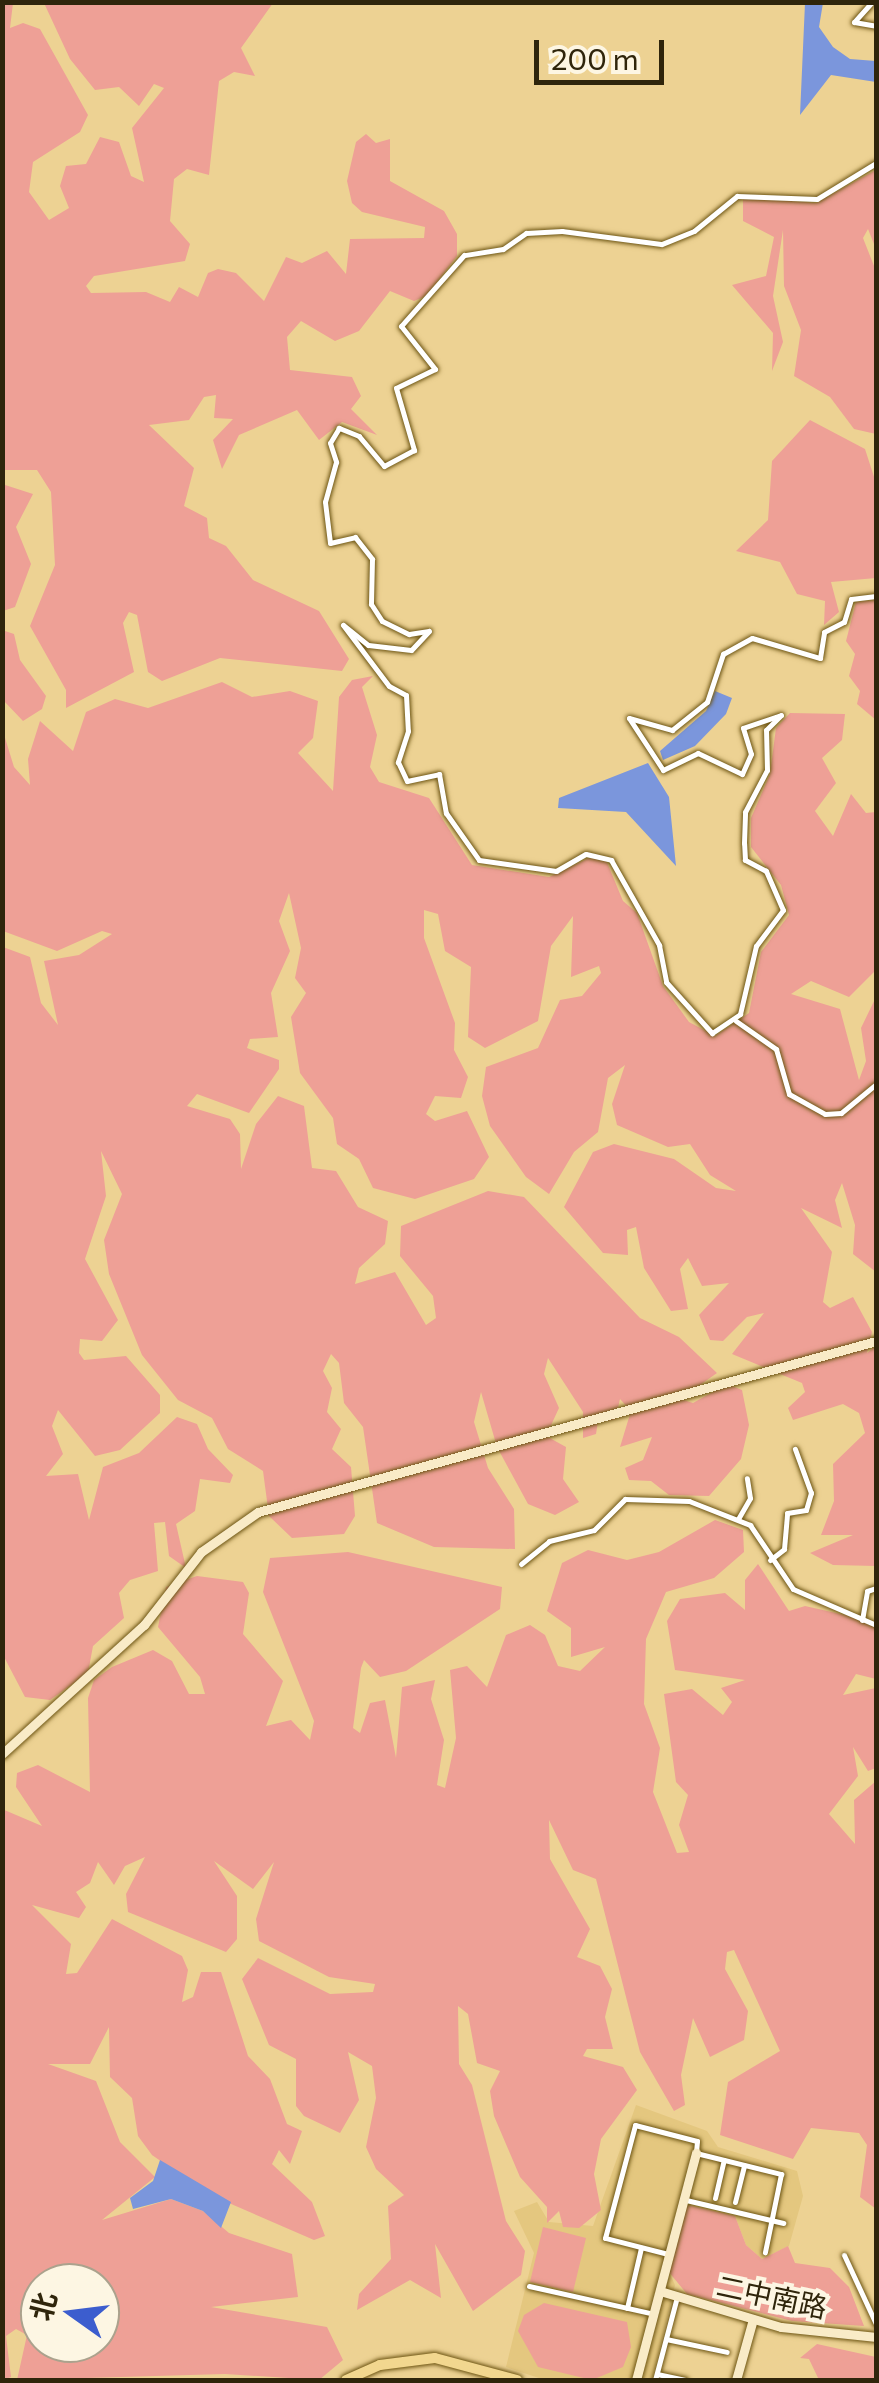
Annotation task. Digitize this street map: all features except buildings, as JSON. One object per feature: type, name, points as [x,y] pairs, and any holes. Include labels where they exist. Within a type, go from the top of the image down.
[{"type":"main road","points":[[346,2380],[380,2366],[435,2358],[518,2380]]},
{"type":"main road","points":[[358,2380],[408,2366],[498,2380]]},
{"type":"street","points":[[872,2],[854,22],[876,26]]},
{"type":"street","points":[[736,1021],[708,1031],[674,993],[661,973],[659,945],[612,860],[586,854],[556,871],[484,862],[446,813],[439,774],[407,781],[398,762],[408,730],[406,694],[389,686],[342,626],[368,645],[404,650],[416,648],[428,630],[410,634],[382,621],[372,604],[376,579],[362,542],[351,536],[330,543],[324,502],[336,456],[330,443],[347,428],[384,466],[414,450],[396,388],[434,369],[401,326],[464,255],[503,249],[526,233],[562,231],[661,244],[694,232],[737,196],[818,199],[876,163]]},
{"type":"street","points":[[736,1021],[756,946],[783,910],[766,870],[745,860],[744,843],[745,812],[767,770],[766,730],[780,714],[743,728],[751,754],[742,774],[698,753],[663,770],[629,718],[672,730],[707,702],[723,654],[755,637],[820,658],[824,632],[844,622],[851,599],[876,596]]},
{"type":"street","points":[[736,1021],[776,1048],[789,1094],[825,1114],[841,1113],[876,1084]]},
{"type":"street","points":[[2,1754],[144,1625],[201,1552],[258,1512],[876,1341]]},
{"type":"street","points":[[770,1560],[784,1549],[788,1512],[806,1510],[811,1494],[795,1449]]},
{"type":"street","points":[[738,1519],[750,1498],[747,1478]]},
{"type":"street","points":[[521,1564],[549,1541],[594,1530],[625,1499],[689,1501],[738,1519],[793,1589],[876,1625]]},
{"type":"street","points":[[862,1620],[867,1591],[876,1588]]},
{"type":"street","points":[[636,2380],[696,2153],[697,2141],[630,2130],[604,2238],[669,2255]]},
{"type":"street","points":[[696,2153],[781,2174],[766,2252]]},
{"type":"street","points":[[715,2198],[724,2160]]},
{"type":"street","points":[[735,2202],[744,2165]]},
{"type":"street","points":[[683,2200],[783,2223]]},
{"type":"street","points":[[627,2308],[641,2248]]},
{"type":"street","points":[[844,2255],[876,2324]]},
{"type":"street","points":[[529,2286],[654,2314]]},
{"type":"street","name":"二中南路","points":[[660,2291],[753,2319],[876,2337]]},
{"type":"street","points":[[677,2297],[656,2377],[684,2380]]},
{"type":"street","points":[[736,2380],[753,2319]]},
{"type":"street","points":[[666,2339],[727,2352]]},
{"type":"shaded area","points":[[2,3],[13,3],[10,28],[23,23],[40,29],[88,115],[80,132],[33,162],[29,192],[49,220],[69,208],[60,186],[66,166],[86,164],[100,137],[119,142],[131,176],[144,182],[132,128],[164,88],[154,84],[139,106],[119,87],[95,90],[70,59],[44,3],[273,3],[241,48],[255,76],[234,72],[219,81],[209,175],[187,169],[174,179],[170,221],[190,244],[185,261],[94,276],[86,286],[91,293],[146,292],[170,302],[179,287],[198,297],[208,273],[218,269],[236,273],[264,301],[286,257],[302,263],[327,251],[346,274],[350,239],[424,238],[425,227],[362,212],[352,203],[347,181],[356,142],[366,134],[376,143],[390,139],[390,181],[444,211],[457,234],[457,256],[426,296],[414,301],[390,291],[359,331],[335,341],[301,321],[287,337],[290,370],[352,377],[361,396],[351,409],[377,435],[342,422],[319,440],[297,410],[239,435],[222,469],[213,440],[233,419],[214,418],[216,395],[204,397],[189,420],[149,425],[194,468],[184,506],[207,518],[209,538],[226,546],[253,580],[319,611],[349,659],[342,671],[220,658],[162,681],[148,672],[137,615],[129,612],[123,623],[134,672],[66,708],[66,690],[30,626],[55,565],[51,492],[37,470],[3,470]]},
{"type":"shaded area","points":[[876,170],[876,249],[868,229],[863,238],[876,271],[876,434],[854,429],[830,397],[794,376],[801,330],[784,286],[783,230],[773,296],[783,342],[772,371],[773,333],[732,285],[766,276],[774,237],[743,221],[743,197],[816,203]]},
{"type":"shaded area","points":[[810,420],[865,449],[876,483],[876,578],[831,582],[839,612],[824,625],[825,601],[797,594],[780,562],[736,551],[768,520],[772,461]]},
{"type":"shaded area","points":[[2,484],[33,494],[16,527],[31,564],[15,607],[3,611]]},
{"type":"shaded area","points":[[876,600],[876,720],[857,704],[860,691],[849,676],[855,654],[846,641],[856,602]]},
{"type":"shaded area","points":[[2,630],[14,634],[20,660],[46,696],[42,709],[23,721],[3,700]]},
{"type":"shaded area","points":[[373,676],[362,687],[377,735],[370,767],[379,782],[429,798],[472,865],[549,877],[589,858],[606,860],[623,901],[637,913],[663,986],[689,1022],[715,1036],[749,1013],[761,952],[789,915],[781,885],[751,847],[751,818],[770,774],[776,728],[790,713],[845,714],[842,740],[822,758],[836,783],[815,811],[833,836],[851,794],[866,813],[876,812],[876,970],[849,997],[811,981],[791,994],[840,1009],[859,1080],[866,1061],[861,1028],[876,997],[876,1272],[853,1254],[855,1225],[842,1183],[835,1200],[842,1228],[801,1208],[832,1252],[823,1302],[830,1308],[853,1297],[872,1332],[867,1353],[876,1346],[876,1566],[833,1565],[810,1553],[853,1535],[821,1535],[834,1501],[833,1464],[865,1433],[859,1413],[843,1404],[793,1420],[788,1408],[805,1392],[802,1383],[732,1354],[764,1313],[747,1317],[723,1341],[710,1340],[699,1315],[729,1283],[702,1286],[688,1258],[680,1269],[688,1309],[671,1311],[644,1268],[636,1227],[627,1230],[628,1255],[603,1253],[564,1207],[593,1152],[614,1144],[674,1159],[716,1188],[736,1191],[710,1175],[690,1144],[668,1147],[617,1125],[612,1104],[625,1065],[608,1078],[598,1132],[574,1152],[549,1194],[526,1177],[490,1126],[482,1096],[486,1067],[538,1048],[560,1000],[582,996],[601,973],[599,966],[571,977],[573,916],[551,946],[538,1021],[485,1048],[468,1037],[471,967],[445,951],[438,914],[424,910],[424,938],[455,1023],[454,1050],[468,1077],[461,1098],[435,1096],[426,1114],[435,1121],[467,1111],[489,1157],[474,1179],[415,1199],[373,1188],[359,1159],[337,1144],[333,1118],[300,1073],[291,1017],[306,993],[295,978],[301,948],[289,893],[279,921],[290,951],[271,993],[278,1037],[250,1039],[247,1048],[279,1060],[279,1069],[249,1113],[197,1094],[187,1106],[230,1119],[240,1134],[241,1169],[256,1124],[278,1096],[304,1106],[312,1168],[336,1171],[358,1207],[388,1221],[385,1244],[359,1268],[355,1284],[395,1272],[426,1325],[436,1318],[433,1296],[400,1256],[401,1226],[488,1191],[524,1197],[640,1318],[679,1337],[717,1373],[680,1399],[693,1403],[727,1384],[742,1390],[749,1425],[741,1459],[709,1496],[669,1495],[651,1481],[629,1480],[625,1468],[643,1460],[652,1437],[620,1447],[631,1411],[620,1399],[615,1420],[598,1421],[596,1434],[583,1438],[583,1412],[548,1358],[544,1374],[559,1408],[546,1436],[566,1447],[563,1479],[579,1502],[555,1515],[528,1504],[497,1447],[481,1392],[474,1422],[488,1468],[514,1509],[515,1549],[434,1547],[377,1523],[363,1427],[344,1403],[339,1363],[331,1354],[323,1371],[332,1388],[327,1412],[341,1429],[332,1449],[351,1467],[355,1516],[344,1534],[292,1538],[269,1516],[263,1471],[228,1449],[212,1418],[178,1400],[142,1355],[109,1274],[104,1240],[122,1194],[101,1151],[106,1196],[85,1259],[118,1320],[102,1341],[80,1339],[79,1353],[84,1360],[126,1356],[160,1395],[160,1413],[120,1450],[95,1456],[58,1410],[52,1426],[63,1454],[46,1476],[78,1474],[89,1520],[103,1467],[139,1453],[177,1417],[197,1424],[208,1449],[233,1475],[230,1483],[200,1479],[195,1511],[176,1524],[186,1568],[169,1556],[165,1522],[154,1523],[158,1571],[130,1580],[119,1593],[124,1618],[93,1646],[88,1673],[50,1700],[25,1697],[2,1653],[3,947],[30,957],[41,1003],[58,1025],[44,961],[79,955],[112,934],[102,931],[57,951],[3,931],[2,728],[14,767],[30,785],[28,759],[40,721],[73,751],[86,712],[115,699],[148,708],[222,682],[252,697],[290,691],[318,701],[313,738],[298,753],[333,791],[339,697],[352,680]]},
{"type":"shaded area","points":[[715,1520],[743,1530],[744,1552],[714,1578],[666,1592],[646,1639],[644,1704],[660,1748],[653,1792],[677,1853],[689,1852],[679,1825],[688,1795],[676,1782],[664,1694],[692,1689],[723,1715],[732,1702],[721,1688],[745,1680],[675,1670],[667,1621],[680,1599],[725,1593],[745,1610],[745,1580],[758,1564],[789,1611],[805,1606],[876,1622],[876,1679],[856,1674],[843,1695],[876,1688],[876,1768],[868,1771],[853,1747],[858,1776],[829,1814],[855,1844],[854,1800],[876,1781],[876,2209],[860,2197],[867,2145],[859,2133],[811,2128],[793,2159],[720,2135],[728,2082],[780,2051],[734,1950],[727,1952],[725,1969],[748,2011],[744,2040],[710,2057],[693,2018],[681,2075],[685,2105],[674,2111],[640,2052],[596,1879],[573,1870],[549,1820],[550,1859],[590,1929],[577,1957],[600,1966],[612,1989],[605,2017],[613,2049],[587,2049],[583,2056],[623,2067],[637,2090],[601,2139],[594,2174],[601,2210],[579,2228],[563,2227],[559,2211],[547,2223],[547,2207],[520,2177],[494,2116],[490,2091],[500,2071],[477,2063],[468,2014],[458,2006],[459,2064],[472,2085],[506,2221],[525,2251],[521,2275],[473,2311],[435,2244],[441,2298],[410,2280],[357,2310],[359,2294],[391,2259],[388,2206],[404,2195],[376,2169],[366,2147],[376,2098],[372,2066],[348,2052],[359,2100],[340,2133],[304,2116],[296,2106],[296,2059],[269,2045],[242,1979],[258,1958],[330,1994],[373,1992],[375,1984],[329,1977],[259,1941],[256,1919],[274,1862],[253,1889],[214,1861],[237,1896],[237,1939],[226,1952],[128,1912],[126,1894],[145,1857],[125,1866],[114,1885],[98,1862],[90,1883],[76,1892],[86,1907],[79,1918],[32,1905],[71,1944],[66,1974],[77,1973],[112,1919],[182,1956],[188,1970],[182,2002],[193,1997],[201,1972],[221,1972],[248,2056],[270,2079],[287,2124],[302,2131],[290,2164],[279,2150],[272,2164],[312,2202],[325,2236],[314,2240],[208,2194],[152,2155],[138,2136],[132,2098],[110,2077],[109,2027],[90,2064],[48,2064],[96,2081],[120,2142],[155,2177],[102,2220],[171,2199],[203,2211],[229,2233],[292,2254],[298,2297],[211,2307],[327,2327],[343,2360],[319,2380],[225,2374],[17,2380],[21,2363],[120,2363],[120,2263],[20,2263],[20,2331],[16,2329],[6,2336],[11,2377],[3,2380],[2,1809],[42,1826],[16,1787],[17,1773],[38,1765],[90,1792],[88,1698],[94,1680],[112,1667],[153,1650],[172,1661],[189,1694],[205,1694],[200,1677],[158,1627],[166,1587],[197,1576],[243,1582],[249,1593],[243,1634],[283,1681],[266,1726],[291,1720],[310,1740],[314,1721],[263,1592],[270,1558],[348,1552],[502,1587],[500,1609],[406,1671],[380,1677],[364,1660],[361,1668],[353,1728],[360,1733],[370,1703],[385,1700],[396,1758],[402,1687],[435,1680],[431,1699],[444,1740],[437,1785],[445,1788],[456,1738],[450,1670],[467,1666],[487,1687],[506,1635],[530,1625],[545,1635],[558,1666],[580,1671],[605,1647],[571,1657],[571,1628],[547,1611],[562,1563],[588,1550],[627,1560],[659,1552]]},
{"type":"shaded area","points":[[636,2105],[707,2131],[718,2147],[797,2171],[803,2196],[789,2246],[762,2259],[746,2245],[735,2216],[668,2270],[675,2285],[652,2380],[545,2380],[506,2367],[534,2253],[514,2211],[537,2202],[549,2222],[593,2226]]},
{"type":"shaded area","points":[[684,2204],[735,2216],[746,2245],[762,2259],[788,2246],[795,2263],[830,2268],[849,2287],[864,2326],[792,2321],[687,2294],[668,2271]]},
{"type":"shaded area","points":[[543,2227],[586,2238],[573,2292],[530,2282]]},
{"type":"shaded area","points":[[544,2303],[627,2322],[631,2347],[623,2367],[592,2380],[538,2367],[518,2331],[524,2315]]},
{"type":"shaded area","points":[[817,2344],[876,2357],[876,2380],[819,2380],[809,2359],[800,2358]]},
{"type":"water","points":[[805,3],[823,3],[819,27],[833,47],[850,59],[876,61],[876,82],[831,75],[800,115]]},
{"type":"water","points":[[715,691],[732,698],[726,714],[695,746],[663,760],[660,751],[706,711]]},
{"type":"water","points":[[648,763],[669,797],[676,866],[626,812],[558,808],[559,798]]},
{"type":"water","points":[[160,2160],[231,2202],[221,2228],[203,2211],[171,2199],[133,2209],[130,2198],[153,2181]]}]
